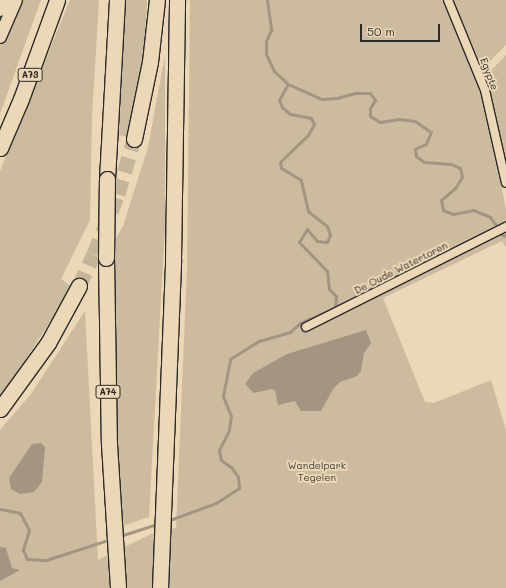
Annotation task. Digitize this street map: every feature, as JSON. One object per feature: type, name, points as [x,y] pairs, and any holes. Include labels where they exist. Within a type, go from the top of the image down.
[{"type":"highway","name":"A73","points":[[0,148],[21,100],[57,0]]},
{"type":"highway","name":"A74","points":[[117,0],[107,179],[106,258],[108,397],[118,588]]},
{"type":"highway","points":[[134,139],[150,62],[157,0]]},
{"type":"highway","points":[[160,588],[173,259],[177,0]]},
{"type":"highway","points":[[0,409],[48,343],[79,286]]},
{"type":"main road","points":[[0,10],[4,0]]},
{"type":"main road","points":[[0,37],[16,0]]},
{"type":"street","name":"Egypte","points":[[448,0],[485,90],[506,183]]},
{"type":"street","name":"De Oude Watertoren","points":[[306,327],[506,227]]},
{"type":"green space","points":[[17,0],[41,0],[0,114],[0,41]]},
{"type":"green space","points":[[70,0],[99,0],[92,117],[90,220],[61,279],[72,287],[0,400],[0,171]]},
{"type":"green space","points":[[126,0],[147,0],[144,54],[129,137],[119,135]]},
{"type":"green space","name":"Wandelpark Tegelen","points":[[190,0],[443,0],[483,97],[506,209],[506,247],[502,241],[383,298],[425,402],[434,403],[491,380],[506,430],[506,588],[0,588],[0,581],[19,570],[12,568],[6,549],[0,547],[0,430],[31,394],[85,311],[98,560],[151,534],[176,528],[187,268]]},
{"type":"green space","points":[[452,0],[506,0],[506,45],[486,65],[480,63]]},
{"type":"green space","points":[[165,55],[165,225],[149,517],[123,526],[115,431],[112,245],[123,226],[148,147]]},
{"type":"green space","points":[[506,55],[506,163],[485,77]]},
{"type":"shaded area","points":[[366,330],[371,343],[364,353],[361,371],[357,376],[340,382],[333,389],[321,411],[301,411],[295,401],[278,405],[275,390],[271,389],[254,393],[245,384],[253,373],[287,354]]},
{"type":"shaded area","points":[[41,443],[45,447],[42,482],[34,492],[20,494],[11,489],[9,478],[32,444]]},
{"type":"shaded area","points":[[0,547],[6,548],[12,568],[20,570],[0,581]]},
{"type":"waterway","points":[[267,0],[271,30],[266,41],[266,54],[274,71],[288,84],[322,99],[337,98],[356,93],[370,93],[375,100],[370,108],[370,116],[380,122],[398,119],[415,121],[431,132],[426,144],[415,149],[416,156],[424,162],[451,164],[460,168],[462,177],[455,188],[441,200],[443,210],[453,214],[473,210],[490,217],[495,224]]},
{"type":"waterway","points":[[167,521],[216,503],[239,488],[238,477],[232,468],[221,460],[219,450],[229,430],[231,416],[223,396],[230,359],[259,341],[290,332],[300,323],[335,308],[336,296],[329,289],[327,271],[299,242],[307,229],[317,241],[327,242],[330,235],[327,226],[308,211],[301,180],[281,168],[280,162],[308,135],[314,124],[311,118],[290,114],[282,107],[279,100],[288,84]]},
{"type":"waterway","points":[[500,234],[506,236]]},
{"type":"waterway","points":[[0,509],[20,513],[29,530],[23,550],[27,559],[46,560],[111,539]]},
{"type":"waterway","points":[[120,536],[158,524]]},
{"type":"tunnel","points":[[79,286],[94,254],[118,194],[134,139]]}]
